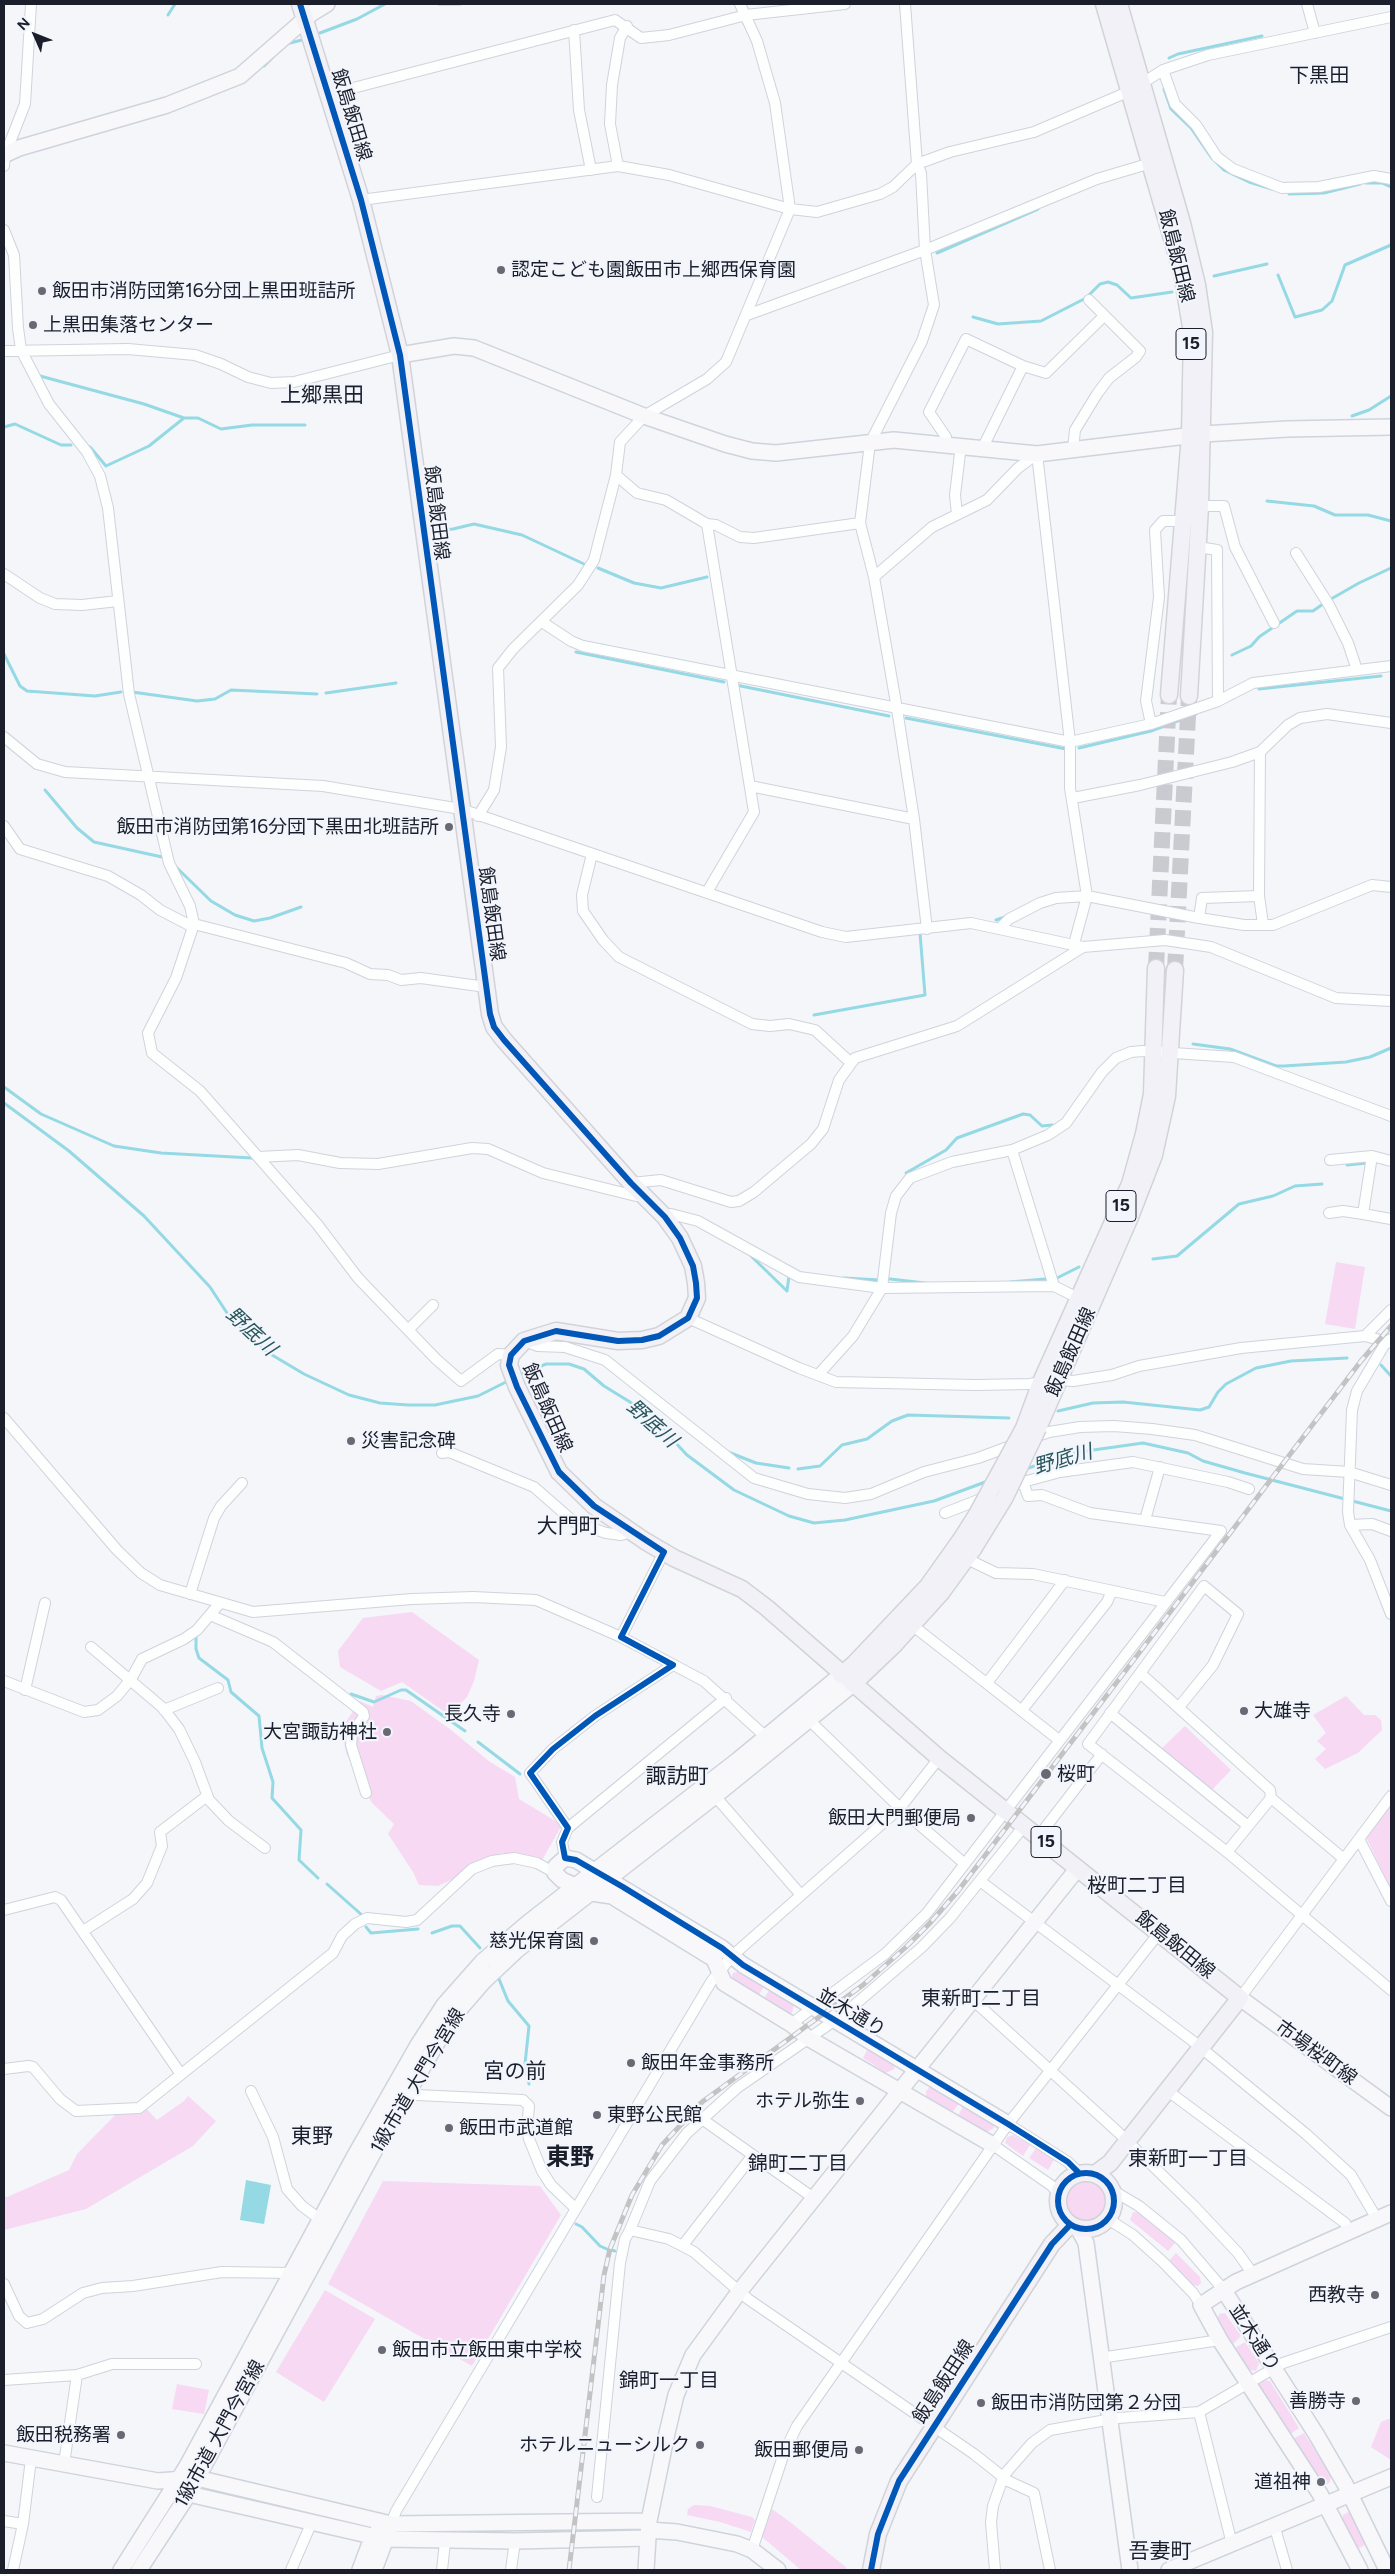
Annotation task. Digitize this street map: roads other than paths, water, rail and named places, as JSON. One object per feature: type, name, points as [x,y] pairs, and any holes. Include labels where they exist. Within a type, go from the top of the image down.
[{"type":"main road","name":"飯島飯田線","points":[[1104,4],[1136,87],[1197,285],[1204,332],[1196,434],[1183,521],[1169,695]]},
{"type":"main road","name":"飯島飯田線","points":[[1119,4],[1151,163],[1182,274],[1192,334],[1200,506],[1189,696]]},
{"type":"main road","name":"飯島飯田線","points":[[303,11],[361,200],[400,355],[461,810],[486,988],[494,1027],[631,1183],[665,1217],[680,1238],[693,1266],[697,1298],[688,1318],[658,1336],[642,1340],[618,1341],[556,1331],[524,1341],[510,1360],[516,1387],[559,1472],[580,1494],[631,1532],[664,1552],[742,1589],[767,1608],[847,1680],[939,1758],[1240,1998]]},
{"type":"main road","name":"飯島飯田線","points":[[1031,1428],[1041,1382],[1080,1299],[1130,1184],[1142,1142],[1152,1094],[1156,968]]},
{"type":"main road","name":"飯島飯田線","points":[[847,1680],[912,1625],[941,1593],[967,1550],[976,1516],[1031,1428],[1058,1380],[1146,1177],[1167,1096],[1175,970]]},
{"type":"main road","name":"飯島飯田線","points":[[847,1680],[854,1664],[928,1586],[967,1550]]},
{"type":"main road","points":[[1077,2228],[1057,2204],[1058,2193],[1066,2180],[1097,2179],[1240,1998]]},
{"type":"main road","points":[[1097,2179],[1114,2202],[1108,2219]]},
{"type":"main road","name":"飯島飯田線","points":[[871,2570],[878,2534],[898,2481],[1052,2244],[1077,2228],[1108,2219]]},
{"type":"street","points":[[4,159],[25,104],[31,4]]},
{"type":"street","points":[[4,159],[19,148],[167,106],[233,80],[240,76],[303,11],[327,4]]},
{"type":"street","points":[[478,816],[494,790],[501,747],[498,668],[513,649],[578,585],[594,560],[616,475],[620,442],[644,416],[707,379],[726,362],[790,209],[775,103],[757,41],[740,4]]},
{"type":"street","points":[[330,94],[615,20],[641,38],[669,35],[746,15],[845,4]]},
{"type":"street","points":[[905,4],[917,164],[921,173],[925,250],[934,305],[922,341],[870,443],[860,523],[874,578],[897,709],[914,819],[927,928]]},
{"type":"street","points":[[1307,4],[1315,32]]},
{"type":"street","points":[[361,200],[618,166],[670,175],[790,209],[817,212],[880,194],[893,187],[917,164],[950,152],[1034,132],[1136,87],[1163,70],[1208,55],[1391,17]]},
{"type":"street","points":[[618,166],[610,124],[612,85],[620,38],[626,26]]},
{"type":"street","points":[[574,30],[579,110],[591,170]]},
{"type":"street","points":[[1163,70],[1176,104],[1196,125],[1217,157],[1233,169],[1282,188],[1319,187],[1374,176],[1391,179]]},
{"type":"street","points":[[747,315],[925,250],[1098,179],[1151,163]]},
{"type":"street","points":[[4,230],[14,255],[18,328],[22,350],[49,404],[87,452],[100,476],[108,508],[128,694],[150,776],[169,863],[190,906],[194,926],[176,978],[148,1033],[152,1053],[200,1091],[317,1224],[358,1278],[461,1381],[498,1354],[510,1360]]},
{"type":"street","points":[[1073,450],[1075,430],[1097,394],[1110,378],[1136,357],[1140,351],[1089,300]]},
{"type":"street","points":[[945,443],[946,437],[929,412],[966,339],[1023,366],[1046,373],[1104,316]]},
{"type":"street","points":[[4,351],[128,349],[196,355],[248,377],[271,383],[308,379],[400,355],[454,346],[474,348],[644,416],[725,444],[752,451],[776,453],[894,440],[945,443],[1037,454],[1196,434],[1287,429],[1391,427]]},
{"type":"street","points":[[983,448],[1023,366]]},
{"type":"street","points":[[958,514],[955,495],[961,445]]},
{"type":"street","points":[[874,578],[932,526],[987,500],[1018,468],[1037,454]]},
{"type":"street","points":[[631,1183],[661,1180],[731,1202],[739,1201],[754,1192],[811,1144],[823,1129],[839,1080],[850,1062],[855,1058],[957,1026],[1079,945],[1087,896],[1070,788],[1070,742],[1037,454]]},
{"type":"street","points":[[616,475],[637,493],[666,500],[707,524],[716,525],[740,537],[754,538],[860,523]]},
{"type":"street","points":[[1200,506],[1224,506],[1235,548],[1274,623]]},
{"type":"street","points":[[1151,724],[1146,701],[1159,597],[1155,530],[1163,521],[1183,521]]},
{"type":"street","points":[[707,524],[730,675],[754,812],[707,892]]},
{"type":"street","points":[[1198,548],[1217,550],[1235,548]]},
{"type":"street","points":[[1217,550],[1218,701]]},
{"type":"street","points":[[1296,553],[1329,605],[1348,643],[1357,670]]},
{"type":"street","points":[[4,574],[55,604],[82,605],[118,601]]},
{"type":"street","points":[[542,622],[571,642],[583,646],[1070,742],[1151,724],[1218,701],[1253,683],[1391,666]]},
{"type":"street","points":[[1073,798],[1209,769],[1260,752],[1288,725],[1300,718],[1327,714],[1391,723]]},
{"type":"street","points":[[4,737],[28,758],[48,768],[65,772],[323,786],[461,810],[822,932],[846,937],[971,923],[1079,945],[1166,940],[1211,946],[1336,998],[1391,1001]]},
{"type":"street","points":[[1260,752],[1259,896],[1263,924]]},
{"type":"street","points":[[750,786],[914,819]]},
{"type":"street","points":[[4,826],[20,849],[108,876],[141,895],[160,910],[194,926],[346,963],[370,974],[388,975],[400,980],[420,978],[486,988]]},
{"type":"street","points":[[592,854],[582,895],[583,911],[603,940],[619,957],[752,1024],[770,1026],[789,1024],[815,1030],[850,1062]]},
{"type":"street","points":[[999,929],[1009,919],[1040,903],[1056,898],[1087,896],[1244,925],[1273,925],[1372,885],[1391,887]]},
{"type":"street","points":[[1200,918],[1202,898],[1259,896]]},
{"type":"street","points":[[818,1375],[853,1336],[882,1288],[891,1213],[896,1196],[910,1178],[952,1162],[1032,1144],[1066,1123],[1102,1072],[1116,1058],[1131,1052],[1170,1052],[1234,1057],[1391,1116]]},
{"type":"street","points":[[258,1157],[298,1155],[340,1163],[378,1164],[472,1148],[488,1149],[523,1166],[542,1172],[636,1196],[644,1196]]},
{"type":"street","points":[[1012,1150],[1054,1286]]},
{"type":"street","points":[[1363,1214],[1372,1156]]},
{"type":"street","points":[[1330,1160],[1372,1156],[1391,1161]]},
{"type":"street","points":[[1329,1212],[1343,1211],[1391,1219]]},
{"type":"street","points":[[665,1217],[671,1214],[698,1222],[799,1277],[882,1288],[1054,1286],[1080,1299]]},
{"type":"street","points":[[408,1330],[432,1305]]},
{"type":"street","points":[[1365,1336],[1391,1310]]},
{"type":"street","points":[[688,1318],[836,1382],[975,1385],[1058,1380],[1073,1382],[1112,1375],[1139,1366],[1240,1348],[1365,1336],[1390,1342],[1357,1392],[1352,1410],[1348,1512],[1350,1525],[1370,1560],[1391,1614]]},
{"type":"street","points":[[524,1341],[538,1346],[565,1347],[605,1360],[754,1478],[808,1494],[845,1498],[871,1494],[924,1472],[978,1458],[1049,1432],[1080,1427],[1114,1426],[1194,1435],[1303,1469],[1350,1472],[1391,1485]]},
{"type":"street","points":[[4,1418],[130,1563],[160,1585],[253,1612],[335,1604],[431,1598],[536,1600],[621,1637],[704,1681],[726,1698],[765,1736]]},
{"type":"street","points":[[442,1453],[449,1452],[534,1488],[574,1522],[606,1533],[621,1535],[631,1532]]},
{"type":"street","points":[[945,1513],[1023,1482],[1060,1472],[1133,1462],[1249,1489]]},
{"type":"street","points":[[1145,1520],[1160,1467]]},
{"type":"street","points":[[792,2024],[884,1954],[927,1912],[1221,1531],[1090,1513],[1042,1495],[1028,1496],[1023,1482]]},
{"type":"street","points":[[190,1594],[214,1518],[221,1506],[242,1483]]},
{"type":"street","points":[[1350,1525],[1372,1524],[1391,1531]]},
{"type":"street","points":[[967,1550],[996,1573],[1033,1574],[1165,1602]]},
{"type":"street","points":[[621,1637],[664,1552]]},
{"type":"street","points":[[987,1683],[1066,1580]]},
{"type":"street","points":[[1179,1707],[1213,1665],[1238,1614],[1204,1586],[1088,1744],[1227,1852],[1391,1990]]},
{"type":"street","points":[[1022,1710],[1107,1602],[1112,1591]]},
{"type":"street","points":[[25,1690],[45,1603]]},
{"type":"street","points":[[4,1682],[84,1712],[98,1710],[117,1696],[131,1680],[142,1659],[184,1639],[220,1603]]},
{"type":"street","points":[[210,1615],[273,1642],[363,1712],[364,1716],[352,1734],[351,1745],[366,1793]]},
{"type":"street","points":[[912,1625],[1059,1740]]},
{"type":"street","points":[[91,1647],[164,1710],[179,1729],[195,1762],[207,1796],[229,1820],[265,1848]]},
{"type":"street","points":[[568,1828],[530,1773],[553,1749],[596,1716],[673,1665]]},
{"type":"street","points":[[1140,1673],[1270,1790],[1271,1798],[1344,1859]]},
{"type":"street","points":[[122,2570],[177,2484],[418,2044],[444,2004],[483,1961],[594,1871],[765,1736],[847,1680]]},
{"type":"street","name":"1級市道 大門今宮線","points":[[139,2570],[188,2495],[408,2092],[451,2019],[483,1982],[517,1950],[810,1720],[847,1680]]},
{"type":"street","points":[[164,1710],[218,1688]]},
{"type":"street","points":[[555,1874],[556,1866],[565,1858],[562,1842],[568,1828],[726,1698]]},
{"type":"street","points":[[1110,1713],[1248,1826]]},
{"type":"street","points":[[810,1720],[900,1808],[965,1864]]},
{"type":"street","points":[[1038,1837],[1102,1754]]},
{"type":"street","points":[[360,2570],[711,1982],[732,1956],[900,1808],[939,1758]]},
{"type":"street","points":[[83,1932],[133,1899],[147,1883],[162,1846],[160,1832],[207,1796]]},
{"type":"street","points":[[715,1796],[800,1895]]},
{"type":"street","points":[[1240,1998],[1391,1796]]},
{"type":"street","points":[[1227,1852],[1271,1798]]},
{"type":"street","points":[[597,2497],[620,2263],[625,2239],[654,2175],[670,2153],[702,2119],[737,2088],[834,2021],[881,1984],[922,1947],[980,1881],[1024,1826]]},
{"type":"street","points":[[1359,1840],[1391,1901]]},
{"type":"street","points":[[4,2069],[33,2067],[60,2099],[76,2111],[139,2108],[180,2073],[333,1953],[342,1936],[355,1924],[367,1918],[406,1922],[417,1920],[458,1882],[482,1864],[514,1858],[537,1863],[562,1880],[577,1885],[591,1893],[612,1896],[714,1959],[724,1983],[792,2024],[808,2038],[901,2090],[993,2145],[1052,2186],[1058,2193]]},
{"type":"street","name":"並木通り","points":[[565,1858],[576,1860],[607,1880],[640,1897],[834,2021],[1097,2179],[1138,2206],[1181,2240],[1224,2289],[1316,2434],[1387,2570]]},
{"type":"street","points":[[646,2570],[649,2530],[666,2434],[684,2374],[702,2341],[739,2292],[1078,1868]]},
{"type":"street","points":[[980,1881],[1201,2048],[1332,2157],[1351,2175],[1362,2190],[1377,2219]]},
{"type":"street","points":[[4,1910],[55,1897],[62,1900],[180,2073]]},
{"type":"street","points":[[752,2550],[784,2454],[796,2426],[1008,2124],[1159,1932]]},
{"type":"street","name":"市場桜町線","points":[[1240,1998],[1391,2108]]},
{"type":"street","points":[[973,2000],[1128,2141],[1224,2238],[1253,2274]]},
{"type":"street","points":[[251,2091],[273,2137],[286,2189],[302,2206],[321,2220]]},
{"type":"street","points":[[1168,2091],[1345,2224],[1349,2231]]},
{"type":"street","points":[[408,2092],[417,2095],[524,2100],[529,2106],[527,2130],[529,2139],[542,2170],[551,2185],[576,2210]]},
{"type":"street","points":[[702,2119],[815,2199]]},
{"type":"street","points":[[683,2246],[753,2155]]},
{"type":"street","points":[[1201,2306],[1224,2289],[1253,2274],[1391,2213]]},
{"type":"street","name":"並木通り","points":[[1108,2219],[1133,2235],[1193,2293],[1220,2340],[1327,2505],[1360,2570]]},
{"type":"street","points":[[1077,2228],[1100,2358],[1130,2570]]},
{"type":"street","points":[[630,2230],[654,2235],[683,2246],[703,2259],[739,2292],[933,2425],[1004,2475],[1008,2481],[1034,2493],[1050,2570]]},
{"type":"street","points":[[4,2284],[19,2316],[27,2323],[42,2319],[83,2293],[102,2288],[133,2286],[222,2272],[292,2273]]},
{"type":"street","points":[[995,2570],[991,2522],[993,2506],[1004,2475],[1032,2444],[1050,2430],[1108,2419],[1199,2412],[1273,2367],[1391,2327]]},
{"type":"street","points":[[1100,2358],[1220,2340]]},
{"type":"street","points":[[4,2380],[77,2375],[112,2364],[196,2364]]},
{"type":"street","points":[[64,2464],[77,2375]]},
{"type":"street","points":[[1199,2412],[1232,2544]]},
{"type":"street","points":[[4,2453],[177,2484],[197,2478],[390,2521],[677,2532],[718,2539],[752,2550],[778,2570]]},
{"type":"street","points":[[13,2570],[23,2524],[31,2459]]},
{"type":"street","points":[[1168,2570],[1275,2528],[1391,2477]]},
{"type":"street","points":[[177,2484],[188,2495],[379,2539],[445,2542],[515,2541],[649,2530]]},
{"type":"street","points":[[4,2521],[23,2524]]},
{"type":"street","points":[[290,2570],[311,2524]]},
{"type":"street","points":[[1275,2528],[1287,2570]]},
{"type":"street","points":[[374,2570],[379,2539]]},
{"type":"street","points":[[512,2570],[515,2541]]},
{"type":"street","points":[[442,2570],[445,2542]]},
{"type":"water","points":[[246,2180],[271,2185],[264,2224],[240,2220]]},
{"type":"waterway","points":[[168,15],[175,4]]},
{"type":"waterway","points":[[320,33],[357,19],[385,4]]},
{"type":"waterway","points":[[439,4],[460,4]]},
{"type":"waterway","points":[[1169,58],[1178,54],[1262,36]]},
{"type":"waterway","points":[[286,44],[302,40]]},
{"type":"waterway","points":[[264,66],[273,57]]},
{"type":"waterway","points":[[1164,89],[1171,109],[1191,128],[1211,157],[1224,170],[1249,182],[1272,189]]},
{"type":"waterway","points":[[1366,183],[1382,183],[1391,187]]},
{"type":"waterway","points":[[1289,194],[1324,193],[1360,184]]},
{"type":"waterway","points":[[937,253],[1038,209]]},
{"type":"waterway","points":[[1278,275],[1295,317],[1322,310],[1332,301],[1345,265],[1391,245]]},
{"type":"waterway","points":[[1214,276],[1267,264]]},
{"type":"waterway","points":[[973,317],[998,324],[1041,321],[1086,298],[1100,284],[1108,282],[1117,285],[1131,298],[1172,292]]},
{"type":"waterway","points":[[40,376],[144,404],[184,418]]},
{"type":"waterway","points":[[1352,416],[1369,410],[1391,396]]},
{"type":"waterway","points":[[90,447],[106,466],[149,446],[184,418],[198,418],[221,429],[252,425],[305,425]]},
{"type":"waterway","points":[[4,427],[15,424],[61,445],[71,445]]},
{"type":"waterway","points":[[1267,501],[1314,506],[1335,515],[1368,515],[1391,521]]},
{"type":"waterway","points":[[429,531],[453,529],[474,524],[522,535],[584,564]]},
{"type":"waterway","points":[[598,568],[634,583],[661,588],[707,577]]},
{"type":"waterway","points":[[1331,599],[1391,568]]},
{"type":"waterway","points":[[1232,655],[1251,646],[1259,637],[1297,611],[1313,611],[1323,604]]},
{"type":"waterway","points":[[576,652],[724,682]]},
{"type":"waterway","points":[[4,654],[20,686],[27,691],[95,696],[121,692]]},
{"type":"waterway","points":[[1259,689],[1381,676]]},
{"type":"waterway","points":[[326,693],[396,683]]},
{"type":"waterway","points":[[736,685],[889,716]]},
{"type":"waterway","points":[[132,692],[197,701],[215,699],[231,690],[317,694]]},
{"type":"waterway","points":[[1079,748],[1151,731],[1196,714]]},
{"type":"waterway","points":[[906,718],[1066,749]]},
{"type":"waterway","points":[[45,790],[77,828],[94,842],[162,857]]},
{"type":"waterway","points":[[176,867],[211,901],[235,915],[254,921],[270,918],[301,907]]},
{"type":"waterway","points":[[996,920],[1005,917]]},
{"type":"waterway","points":[[814,1015],[925,995],[920,933]]},
{"type":"waterway","points":[[1193,1044],[1230,1049],[1276,1066],[1346,1062],[1370,1057],[1391,1048]]},
{"type":"waterway","points":[[4,1087],[41,1114],[114,1146],[161,1153],[252,1158]]},
{"type":"waterway","name":"野底川","points":[[4,1103],[69,1151],[144,1216],[210,1287],[229,1316],[267,1352],[304,1374],[349,1395],[380,1403],[408,1405],[435,1405],[478,1396],[508,1381]]},
{"type":"waterway","points":[[906,1173],[946,1150],[957,1138],[1023,1114],[1030,1115],[1042,1126],[1052,1125]]},
{"type":"waterway","points":[[1347,1165],[1367,1163]]},
{"type":"waterway","points":[[1153,1259],[1177,1256],[1239,1204],[1273,1196],[1295,1186],[1322,1184]]},
{"type":"waterway","points":[[751,1256],[787,1291],[789,1276]]},
{"type":"waterway","points":[[1057,1278],[1079,1267]]},
{"type":"waterway","points":[[844,1278],[879,1280]]},
{"type":"waterway","points":[[890,1279],[925,1283]]},
{"type":"waterway","points":[[1010,1282],[1045,1279]]},
{"type":"waterway","points":[[1058,1411],[1093,1403],[1123,1402],[1200,1410],[1209,1407],[1218,1392],[1226,1384],[1256,1368],[1291,1361],[1347,1358]]},
{"type":"waterway","name":"野底川","points":[[518,1376],[546,1364],[569,1364],[584,1369],[604,1386],[630,1402],[660,1426],[687,1455],[734,1490],[789,1516],[814,1523],[845,1520],[934,1501],[988,1481]]},
{"type":"waterway","points":[[1381,1365],[1391,1376]]},
{"type":"waterway","points":[[798,1469],[820,1466],[842,1445],[867,1439],[892,1421],[908,1415],[1009,1418]]},
{"type":"waterway","name":"野底川","points":[[1025,1469],[1079,1452],[1143,1443],[1188,1453],[1203,1461],[1391,1511]]},
{"type":"waterway","points":[[728,1452],[756,1463],[789,1468]]},
{"type":"waterway","points":[[196,1636],[196,1649],[199,1658],[228,1680],[231,1692],[259,1716],[262,1748],[273,1782],[272,1798],[301,1830],[299,1860],[318,1878]]},
{"type":"waterway","points":[[351,1694],[374,1702],[401,1690],[406,1690],[465,1731]]},
{"type":"waterway","points":[[478,1742],[520,1774]]},
{"type":"waterway","points":[[327,1884],[363,1916]]},
{"type":"waterway","points":[[432,1933],[452,1926],[460,1926],[480,1948]]},
{"type":"waterway","points":[[366,1927],[371,1933],[418,1929]]},
{"type":"waterway","points":[[499,1979],[508,2001],[529,2026],[525,2064],[529,2084]]},
{"type":"waterway","points":[[576,2224],[582,2227],[600,2246],[609,2250]]},
{"type":"waterway","points":[[611,2250],[615,2251]]},
{"type":"tunnel","points":[[1156,968],[1169,695]]},
{"type":"tunnel","points":[[1175,970],[1189,696]]},
{"type":"railway","points":[[569,2570],[604,2275],[610,2249],[632,2195],[662,2145],[702,2102],[863,1985],[929,1924],[958,1891],[1361,1361],[1391,1326]]},
{"type":"place","name":"認定こども園飯田市上郷西保育園","points":[[501,270]]},
{"type":"place","name":"飯田市消防団第16分団上黒田班詰所","points":[[42,291]]},
{"type":"place","name":"上黒田集落センター","points":[[33,325]]},
{"type":"place","name":"飯田市消防団第16分団下黒田北班詰所","points":[[449,827]]},
{"type":"place","name":"災害記念碑","points":[[351,1441]]},
{"type":"place","name":"大雄寺","points":[[1244,1711]]},
{"type":"place","name":"長久寺","points":[[511,1714]]},
{"type":"place","name":"大宮諏訪神社","points":[[387,1732]]},
{"type":"place","name":"桜町","points":[[1046,1774]]},
{"type":"place","name":"飯田大門郵便局","points":[[971,1818]]},
{"type":"place","name":"慈光保育園","points":[[594,1941]]},
{"type":"place","name":"飯田年金事務所","points":[[631,2063]]},
{"type":"place","name":"ホテル弥生","points":[[860,2101]]},
{"type":"place","name":"東野公民館","points":[[597,2115]]},
{"type":"place","name":"飯田市武道館","points":[[449,2128]]},
{"type":"place","name":"西教寺","points":[[1375,2295]]},
{"type":"place","name":"飯田市立飯田東中学校","points":[[382,2350]]},
{"type":"place","name":"善勝寺","points":[[1356,2401]]},
{"type":"place","name":"飯田市消防団第２分団","points":[[981,2403]]},
{"type":"place","name":"飯田税務署","points":[[121,2435]]},
{"type":"place","name":"ホテルニューシルク","points":[[700,2445]]},
{"type":"place","name":"飯田郵便局","points":[[859,2450]]},
{"type":"place","name":"道祖神","points":[[1321,2482]]},
{"type":"district","name":"下黒田","points":[[1319,76]]},
{"type":"district","name":"上郷黒田","points":[[322,396]]},
{"type":"district","name":"大門町","points":[[568,1527]]},
{"type":"district","name":"諏訪町","points":[[677,1777]]},
{"type":"district","name":"桜町二丁目","points":[[1137,1886]]},
{"type":"district","name":"東新町二丁目","points":[[981,1999]]},
{"type":"district","name":"宮の前","points":[[515,2072]]},
{"type":"district","name":"東野","points":[[312,2137]]},
{"type":"district","name":"東野","points":[[570,2158]]},
{"type":"district","name":"東新町一丁目","points":[[1188,2159]]},
{"type":"district","name":"錦町二丁目","points":[[798,2164]]},
{"type":"district","name":"錦町一丁目","points":[[669,2381]]},
{"type":"district","name":"吾妻町","points":[[1160,2552]]}]
